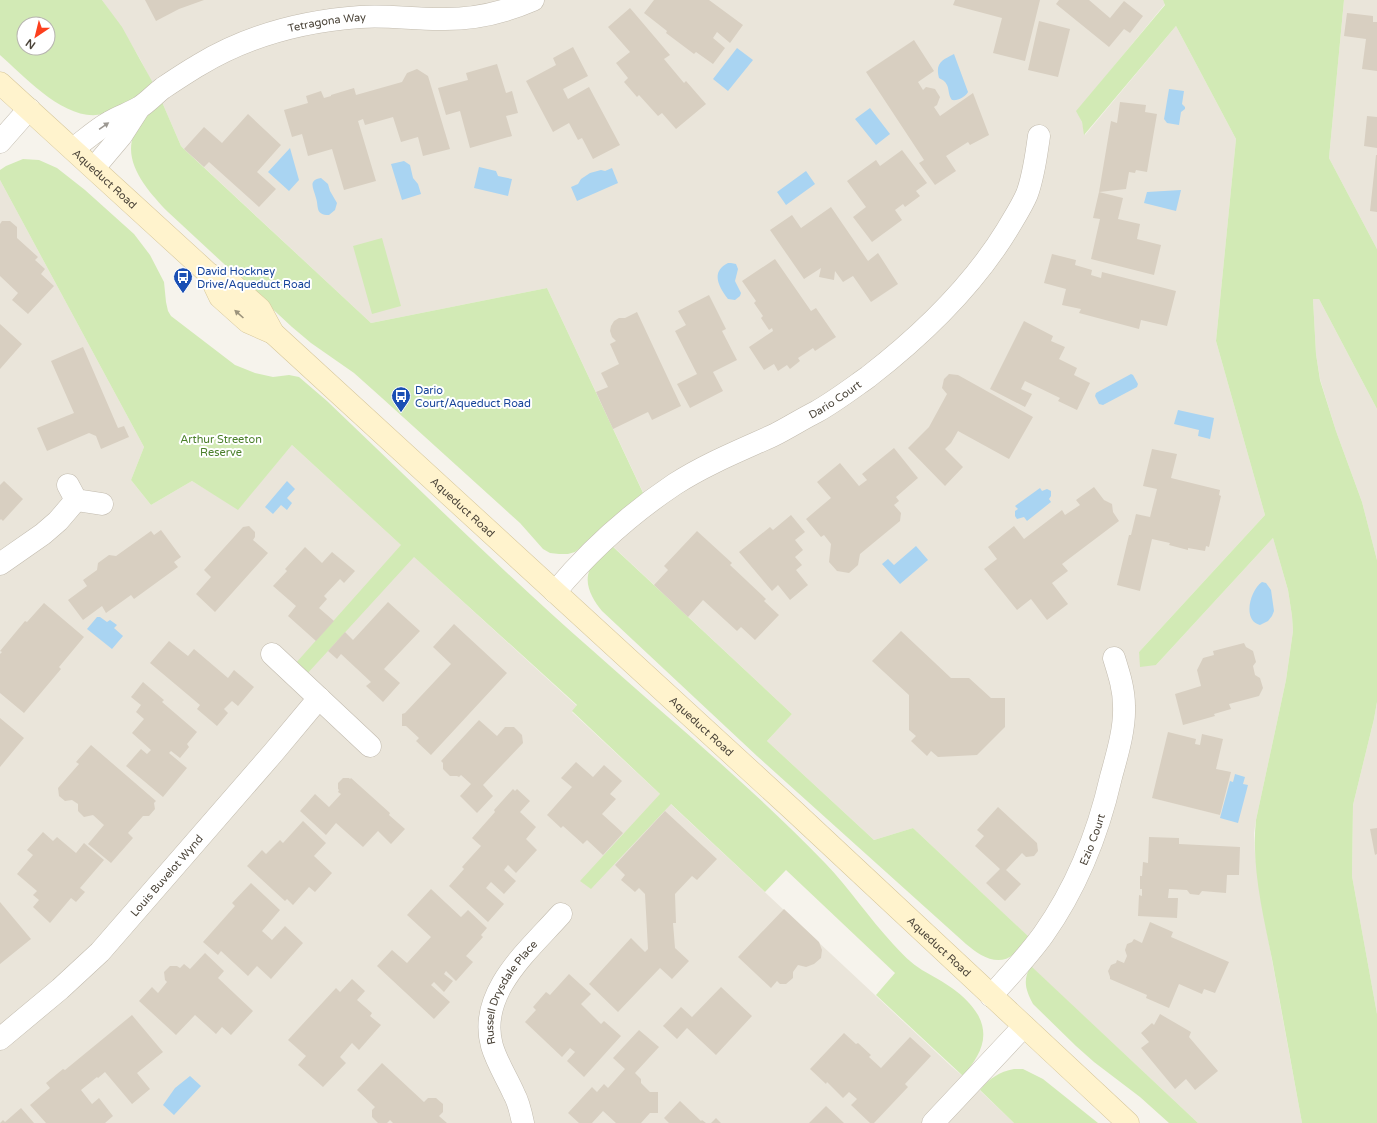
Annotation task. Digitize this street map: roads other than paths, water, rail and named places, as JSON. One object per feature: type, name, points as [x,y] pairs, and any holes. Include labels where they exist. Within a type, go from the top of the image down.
[{"type":"main road","name":"Aqueduct Road","points":[[0,83],[209,274],[220,297],[248,322],[272,333],[778,796],[1128,1123]]},
{"type":"street","name":"Tetragona Way","points":[[73,149],[108,123],[139,108],[179,77],[210,59],[249,40],[307,24],[361,17],[387,16],[462,19],[493,14],[533,0]]},
{"type":"street","name":"Tetragona Way","points":[[94,168],[121,136],[139,108]]},
{"type":"street","points":[[0,142],[29,109]]},
{"type":"street","name":"Dario Court","points":[[555,592],[575,567],[648,503],[677,483],[711,464],[776,434],[819,410],[852,389],[893,358],[932,322],[975,275],[996,247],[1014,219],[1027,194],[1034,170],[1039,136]]},
{"type":"street","points":[[0,564],[43,534],[58,521],[72,492],[102,504]]},
{"type":"street","points":[[272,654],[370,746]]},
{"type":"street","name":"Ezio Court","points":[[991,996],[1042,936],[1060,910],[1075,884],[1087,857],[1106,800],[1122,728],[1124,705],[1122,684],[1114,658]]},
{"type":"street","name":"Louis Buvelot Wynd","points":[[0,1039],[60,989],[100,952],[273,753],[318,698]]},
{"type":"street","name":"Russell Drysdale Place","points":[[523,1123],[515,1095],[503,1073],[492,1047],[489,1030],[491,1014],[494,1001],[501,986],[514,968],[561,914]]},
{"type":"street","points":[[933,1123],[1024,1026]]},
{"type":"water","points":[[737,48],[753,60],[728,91],[713,79]]},
{"type":"water","points":[[954,54],[968,92],[965,96],[957,100],[952,100],[946,83],[939,78],[938,73],[940,63]]},
{"type":"water","points":[[1169,89],[1184,91],[1182,104],[1185,109],[1181,112],[1179,125],[1167,123],[1164,119]]},
{"type":"water","points":[[870,108],[890,134],[876,145],[855,119]]},
{"type":"water","points":[[290,148],[299,180],[289,191],[268,172]]},
{"type":"water","points":[[404,161],[410,165],[413,178],[418,184],[421,194],[402,200],[391,164]]},
{"type":"water","points":[[479,167],[496,171],[498,176],[512,179],[508,196],[474,188]]},
{"type":"water","points":[[612,168],[618,183],[577,201],[571,187],[578,184],[581,179],[590,173],[601,170],[605,171]]},
{"type":"water","points":[[806,171],[815,184],[786,205],[777,192]]},
{"type":"water","points":[[321,178],[328,184],[337,203],[335,210],[329,215],[321,214],[318,210],[312,185],[314,181]]},
{"type":"water","points":[[1181,190],[1176,211],[1144,203],[1147,192]]},
{"type":"water","points":[[728,263],[736,264],[738,269],[735,281],[741,293],[735,300],[728,299],[719,285],[718,280],[719,271]]},
{"type":"water","points":[[1131,374],[1138,384],[1137,387],[1103,405],[1099,404],[1095,396],[1096,393]]},
{"type":"water","points":[[1178,410],[1214,418],[1210,439],[1198,436],[1199,430],[1174,424]]},
{"type":"water","points":[[287,481],[295,489],[287,498],[292,503],[287,510],[281,505],[273,514],[265,507]]},
{"type":"water","points":[[1040,488],[1042,491],[1047,489],[1051,491],[1051,496],[1049,499],[1051,502],[1027,521],[1024,517],[1017,519],[1015,516],[1015,511],[1018,509],[1015,506]]},
{"type":"water","points":[[916,546],[928,560],[900,584],[882,564],[888,559],[894,565]]},
{"type":"water","points":[[1262,582],[1266,583],[1271,590],[1274,611],[1268,621],[1260,625],[1254,622],[1251,618],[1250,605],[1254,592]]},
{"type":"water","points":[[97,617],[100,617],[107,622],[110,620],[117,625],[114,628],[123,636],[112,649],[87,629]]},
{"type":"water","points":[[1235,774],[1245,777],[1243,784],[1248,785],[1238,823],[1220,818],[1230,781],[1233,782]]},
{"type":"water","points":[[190,1076],[201,1086],[174,1115],[163,1105],[175,1088]]},
{"type":"place","name":"David Hockney Drive/Aqueduct Road","points":[[183,294]]},
{"type":"place","name":"Dario Court/Aqueduct Road","points":[[401,413]]},
{"type":"park label","name":"Arthur Streeton Reserve","points":[[221,445]]}]
